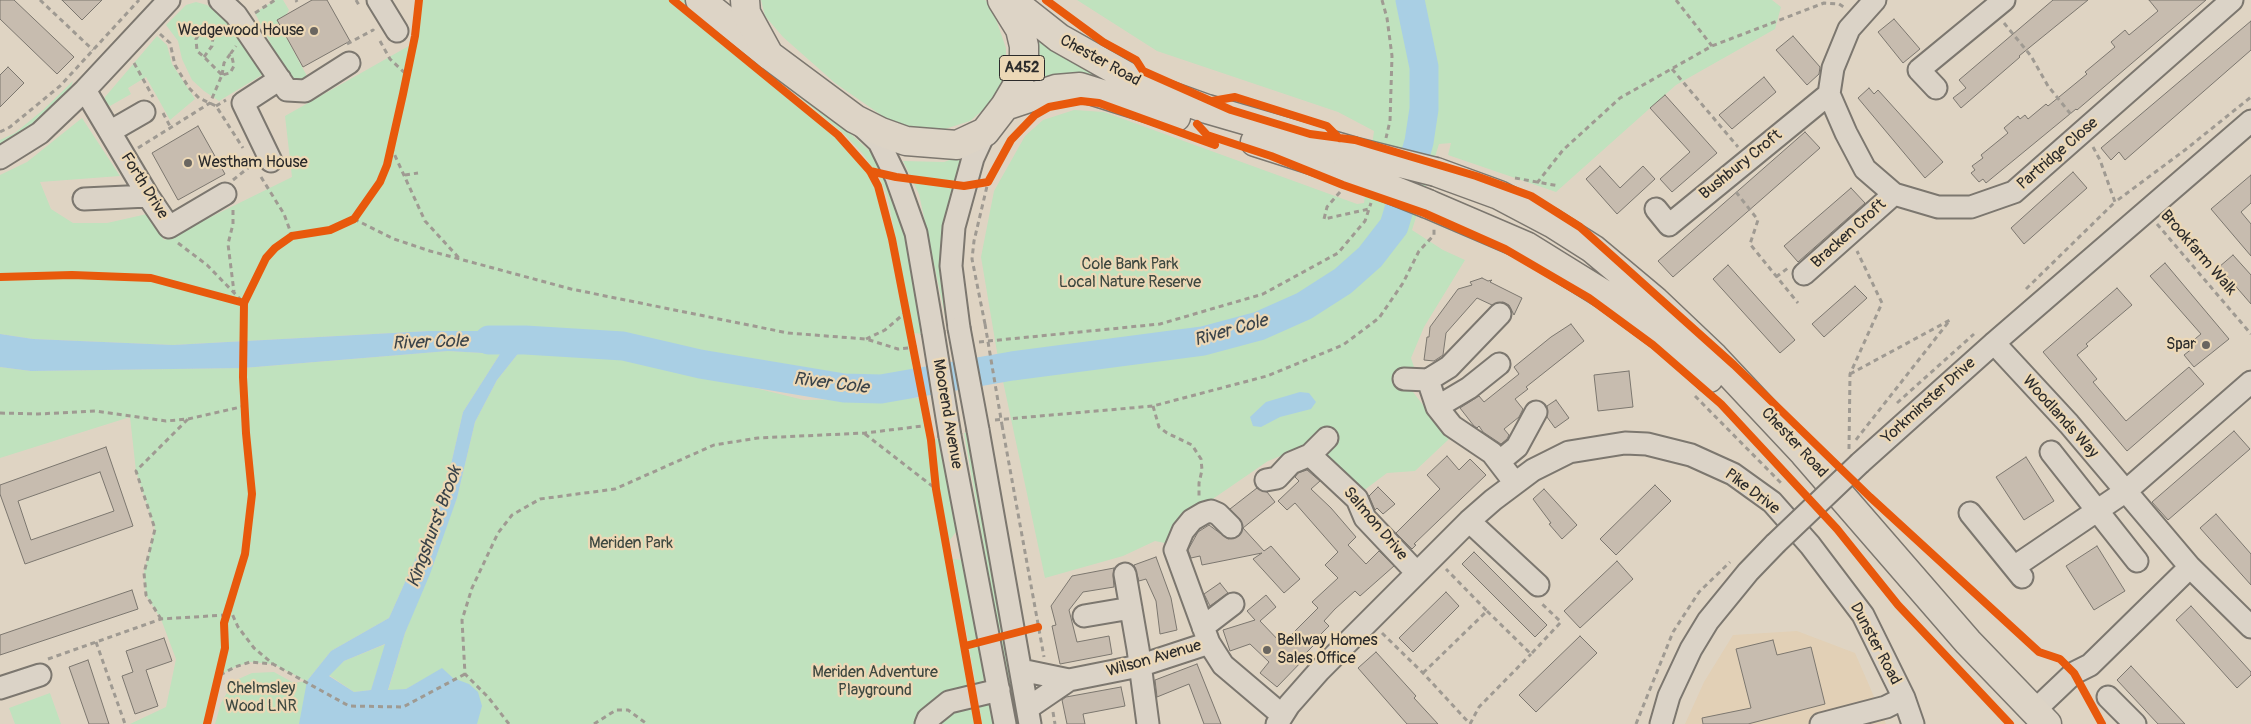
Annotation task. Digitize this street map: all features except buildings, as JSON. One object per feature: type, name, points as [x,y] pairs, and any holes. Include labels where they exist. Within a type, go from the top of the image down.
[{"type":"main road","points":[[700,0],[769,55]]},
{"type":"main road","name":"A452","points":[[745,0],[746,13],[769,55],[856,119],[881,132],[906,141],[957,145],[985,132],[1005,106],[1018,84],[1024,63],[1024,46],[1020,29],[1002,0]]},
{"type":"main road","name":"Chester Road","points":[[1011,0],[1059,38],[1146,86],[1207,109],[1430,218],[1526,246],[1605,295],[1673,345],[1731,399],[1972,665],[2037,720]]},
{"type":"main road","name":"Chester Road","points":[[1005,106],[1056,89],[1080,87],[1109,95],[1343,176],[1436,172],[1499,195],[1552,223],[1593,249],[1655,301],[1714,357],[1804,453],[2037,720]]},
{"type":"street","points":[[0,158],[40,133],[85,90],[169,0]]},
{"type":"street","points":[[222,0],[236,15],[287,90],[305,91],[350,63]]},
{"type":"street","points":[[378,0],[397,30]]},
{"type":"street","points":[[1829,94],[1833,68],[1849,29],[1876,0]]},
{"type":"street","points":[[1936,88],[1919,70],[2004,0]]},
{"type":"street","name":"Partridge Close","points":[[1829,94],[1846,134],[1865,169],[1894,194],[1938,207],[1971,207],[2014,192],[2232,0]]},
{"type":"street","points":[[271,161],[243,103],[280,79]]},
{"type":"street","name":"Forth Drive","points":[[85,90],[148,196],[169,227],[225,194]]},
{"type":"street","name":"Bushbury Croft","points":[[1656,210],[1669,225],[1829,94]]},
{"type":"street","points":[[111,131],[144,112]]},
{"type":"street","name":"Moorend Avenue","points":[[856,119],[878,142],[896,177],[916,232],[933,332],[938,431],[999,690],[1005,724]]},
{"type":"street","name":"Yorkminster Drive","points":[[1661,724],[1673,689],[1691,649],[1708,621],[1742,578],[1854,456],[1994,343],[2145,211],[2251,122]]},
{"type":"street","name":"Moorend Avenue","points":[[985,132],[973,158],[964,186],[954,227],[951,266],[959,328],[985,425],[1029,716]]},
{"type":"street","name":"Bracken Croft","points":[[1804,274],[1894,194]]},
{"type":"street","points":[[84,199],[148,196]]},
{"type":"street","points":[[1404,379],[1428,380],[1448,367],[1500,314]]},
{"type":"street","name":"Woodlands Way","points":[[1994,343],[2069,424],[2190,567],[2251,627]]},
{"type":"street","points":[[1437,407],[1469,388],[1499,364]]},
{"type":"street","points":[[1428,380],[1437,407],[1452,426],[1492,453],[1515,483]]},
{"type":"street","points":[[1970,513],[2018,572],[2126,491],[2251,382]]},
{"type":"street","points":[[1500,461],[1517,447],[1536,412]]},
{"type":"street","points":[[1266,480],[1277,478],[1327,438]]},
{"type":"street","name":"Pike Drive","points":[[1279,719],[1319,671],[1370,622],[1468,521],[1533,470],[1569,452],[1625,443],[1647,444],[1691,455],[1733,474],[1772,502],[1810,545]]},
{"type":"street","points":[[2051,452],[2136,561]]},
{"type":"street","name":"Salmon Drive","points":[[1300,459],[1357,499],[1365,518],[1417,573]]},
{"type":"street","points":[[1230,527],[1218,514],[1212,511],[1204,513],[1192,520],[1184,530],[1175,550],[1206,635],[1223,665],[1279,719]]},
{"type":"street","points":[[1468,521],[1538,585]]},
{"type":"street","name":"Dunster Road","points":[[1810,545],[1863,615],[1904,698],[1913,724]]},
{"type":"street","points":[[2037,720],[2074,673],[2090,665],[2190,567]]},
{"type":"street","points":[[1125,574],[1148,724]]},
{"type":"street","name":"Wilson Avenue","points":[[1029,716],[1048,683],[1139,666],[1206,635],[1233,604]]},
{"type":"street","points":[[1084,616],[1131,608]]},
{"type":"street","points":[[1021,670],[1048,683]]},
{"type":"street","points":[[0,688],[40,675]]},
{"type":"street","points":[[926,724],[928,719],[949,702],[999,690]]},
{"type":"street","points":[[2108,696],[2136,724]]},
{"type":"street","points":[[1821,724],[1886,707],[1904,698]]},
{"type":"path","points":[[40,0],[93,50]]},
{"type":"path","points":[[0,132],[10,127],[60,86],[139,0]]},
{"type":"path","points":[[1676,0],[1712,46]]},
{"type":"path","points":[[1537,183],[1563,150],[1620,98],[1712,46],[1824,3],[1839,4],[1860,18]]},
{"type":"path","points":[[204,58],[212,46],[213,37],[210,30],[202,30],[196,39],[197,50],[204,58],[222,75]]},
{"type":"path","points":[[158,31],[170,42],[175,65],[189,88],[199,98],[216,106]]},
{"type":"path","points":[[132,152],[210,104],[222,75],[224,64],[239,41]]},
{"type":"path","points":[[222,75],[230,73],[234,66],[231,53]]},
{"type":"path","points":[[1672,69],[1748,159]]},
{"type":"path","points":[[391,147],[425,221],[461,260]]},
{"type":"path","points":[[405,174],[418,173]]},
{"type":"path","points":[[1343,176],[1327,207],[1324,219],[1370,209]]},
{"type":"path","points":[[1725,178],[1758,220],[1750,244],[1798,304]]},
{"type":"path","points":[[964,186],[990,179]]},
{"type":"path","points":[[990,179],[977,227],[972,259],[1055,724]]},
{"type":"path","points":[[225,194],[234,206],[233,224],[228,244],[234,293]]},
{"type":"path","points":[[1370,194],[1379,197]]},
{"type":"path","points":[[2018,295],[2115,202]]},
{"type":"path","points":[[1430,218],[1440,230]]},
{"type":"path","points":[[985,425],[1153,406],[1267,376],[1343,345],[1379,318],[1403,283],[1419,251],[1434,235],[1430,218]]},
{"type":"path","points":[[169,227],[173,239],[207,265],[244,303],[244,312]]},
{"type":"path","points":[[1848,234],[1882,303],[1850,374],[1854,456]]},
{"type":"path","points":[[866,339],[885,330],[906,316],[904,303]]},
{"type":"path","points":[[1850,374],[1950,320],[1854,456]]},
{"type":"path","points":[[1890,409],[1975,333]]},
{"type":"path","points":[[910,336],[914,355]]},
{"type":"path","points":[[1693,393],[1788,491]]},
{"type":"path","points":[[0,413],[38,414],[95,411],[166,421],[188,419],[245,406]]},
{"type":"path","points":[[1153,406],[1159,427],[1167,434],[1192,445],[1201,459],[1202,470],[1199,483],[1200,499],[1204,513]]},
{"type":"path","points":[[161,619],[146,595],[144,573],[156,529],[136,471],[188,419]]},
{"type":"path","points":[[927,421],[938,431]]},
{"type":"path","points":[[1854,456],[1876,422]]},
{"type":"path","points":[[509,724],[488,697],[465,674],[462,620],[472,588],[493,542],[512,515],[540,499],[615,488],[714,445],[758,438],[938,431]]},
{"type":"path","points":[[865,433],[936,489]]},
{"type":"path","points":[[935,479],[938,499]]},
{"type":"path","points":[[1434,556],[1532,654]]},
{"type":"path","points":[[1370,622],[1423,673],[1470,724],[1479,707],[1561,622],[1532,595],[1538,585]]},
{"type":"path","points":[[232,598],[229,607],[238,627],[254,648],[273,664],[348,706],[403,707],[453,678],[465,674]]},
{"type":"path","points":[[1423,673],[1487,611]]},
{"type":"path","points":[[40,675],[35,663],[161,619],[226,615]]},
{"type":"path","points":[[1015,633],[1038,627]]},
{"type":"path","points":[[96,642],[125,724]]},
{"type":"path","points":[[220,676],[235,667],[250,662],[273,664]]},
{"type":"path","points":[[594,724],[616,710],[628,710],[647,724]]},
{"type":"shaded area","points":[[1797,631],[1855,653],[1886,724],[1685,724],[1704,682],[1733,635]]},
{"type":"green space","points":[[275,0],[283,0],[289,10],[286,15],[277,20],[308,78],[298,82],[288,78],[255,13]]},
{"type":"green space","points":[[420,0],[673,0],[838,135],[870,171],[883,201],[892,239],[910,336],[907,337],[914,375],[848,381],[801,370],[699,354],[628,339],[570,331],[429,331],[173,345],[33,339],[0,334],[0,175],[27,162],[82,118],[120,176],[40,182],[51,209],[73,223],[107,223],[147,214],[164,240],[292,177],[285,116],[414,43]]},
{"type":"green space","points":[[680,0],[686,0],[852,135],[874,155],[885,172],[872,167],[862,153],[842,132]]},
{"type":"green space","points":[[761,0],[985,0],[991,5],[1006,48],[1006,65],[1001,85],[990,104],[970,121],[945,129],[921,131],[894,124],[835,83],[783,37],[765,16]]},
{"type":"green space","name":"Cole Bank Park Local Nature Reserve","points":[[1077,0],[1772,0],[1781,7],[1775,29],[1676,85],[1556,192],[1448,155],[1451,143],[1439,144],[1412,230],[1443,250],[1465,260],[1424,327],[1411,358],[1416,373],[1410,388],[1449,439],[1415,471],[1387,473],[1363,491],[1308,445],[1268,461],[1185,518],[1170,544],[1155,541],[1123,556],[1045,578],[998,358],[981,257],[994,191],[1025,136],[1043,120],[1074,110],[1104,112],[1357,204],[1364,203],[1374,131],[1338,112],[1157,51]]},
{"type":"green space","points":[[196,2],[207,5],[229,23],[241,37],[262,75],[219,101],[192,80],[182,59],[178,41],[166,25],[186,5]]},
{"type":"green space","points":[[157,36],[167,45],[172,64],[195,99],[170,120],[146,77],[128,88],[131,94],[110,106],[104,101],[105,97]]},
{"type":"green space","points":[[1037,38],[1138,87],[1030,87],[1037,75],[1039,63]]},
{"type":"green space","points":[[73,81],[67,97],[32,131],[0,149],[0,140],[15,133],[43,110]]},
{"type":"green space","points":[[969,153],[947,208],[941,246],[947,325],[919,194],[903,161],[944,162]]},
{"type":"green space","points":[[879,176],[890,180],[901,207],[924,334],[913,333],[888,198]]},
{"type":"green space","name":"Meriden Park","points":[[551,348],[599,354],[698,374],[804,400],[919,398],[935,480],[931,440],[943,438],[959,523],[956,532],[946,545],[978,724],[215,724],[221,703],[234,681],[252,673],[274,672],[294,683],[306,681],[273,664],[250,662],[220,675],[207,724],[130,724],[166,707],[176,659],[161,619],[146,595],[144,573],[155,529],[136,471],[130,417],[0,458],[0,367],[31,371],[243,368],[448,351],[500,354],[463,412],[444,495],[389,618],[331,651],[307,681],[403,707],[442,669],[406,689],[388,691],[405,633],[457,498],[475,422],[497,380],[520,351]]},
{"type":"green space","points":[[969,432],[1020,724],[1015,724],[964,433]]},
{"type":"green space","points":[[953,559],[961,560],[966,564],[986,672],[983,681],[976,686]]},
{"type":"green space","points":[[386,644],[371,690],[354,692],[329,675],[344,661]]},
{"type":"green space","points":[[50,693],[61,724],[15,724],[9,708]]},
{"type":"green space","points":[[978,699],[993,706],[996,724],[982,724]]},
{"type":"water","name":"Kingshurst Brook","points":[[429,331],[536,331],[497,380],[475,422],[457,498],[430,574],[405,633],[388,690],[406,689],[442,668],[453,678],[469,684],[478,692],[482,706],[477,724],[299,724],[307,681],[331,651],[389,618],[444,495],[463,412],[500,354],[448,351],[243,368],[31,371],[0,367],[0,334],[33,339],[173,345]],"holes":[[[385,644],[371,690],[354,692],[329,676],[344,661]]]},
{"type":"water","points":[[1300,392],[1309,393],[1316,402],[1311,409],[1280,417],[1261,427],[1253,426],[1250,417],[1266,402]]},
{"type":"waterway","name":"River Cole","points":[[489,340],[525,340],[623,346],[700,364],[844,388],[881,389],[1012,366],[1203,341],[1259,326],[1304,306],[1343,281],[1370,257],[1394,226],[1419,142],[1424,109],[1424,67],[1410,0]]},
{"type":"cycle path","points":[[207,724],[225,648],[224,623],[245,554],[252,494],[243,377],[244,303],[266,258],[275,248],[292,236],[330,230],[354,219],[380,182],[387,165],[403,94],[415,36],[419,0]]},
{"type":"cycle path","points":[[673,0],[838,135],[870,171],[878,186],[892,239],[931,440],[936,489],[978,724]]},
{"type":"cycle path","points":[[1046,0],[1103,42],[1136,60],[1143,71],[1231,110],[1310,134],[1355,140],[1476,176],[1531,196],[1580,227],[1734,365],[1870,497],[2039,652],[2060,659],[2074,673],[2102,724]]},
{"type":"cycle path","points":[[1212,101],[1235,97],[1327,126],[1339,138]]},
{"type":"cycle path","points":[[870,171],[896,177],[964,186],[988,182],[1011,140],[1035,115],[1049,107],[1081,101],[1099,103],[1215,145]]},
{"type":"cycle path","points":[[1197,124],[1207,135],[1271,156],[1343,185],[1424,213],[1505,249],[1589,298],[1653,345],[1721,404],[1837,529],[1898,605],[2010,724]]},
{"type":"cycle path","points":[[0,277],[72,275],[151,278],[244,303]]},
{"type":"cycle path","points":[[965,646],[1038,627]]},
{"type":"place","name":"Wedgewood House","points":[[314,31]]},
{"type":"place","name":"Westham House","points":[[188,163]]},
{"type":"place","name":"Spar","points":[[2206,345]]},
{"type":"place","name":"Bellway Homes Sales Office","points":[[1267,650]]},
{"type":"park label","name":"Meriden Adventure Playground","points":[[875,682]]},
{"type":"park label","name":"Chelmsley Wood LNR","points":[[261,698]]}]
